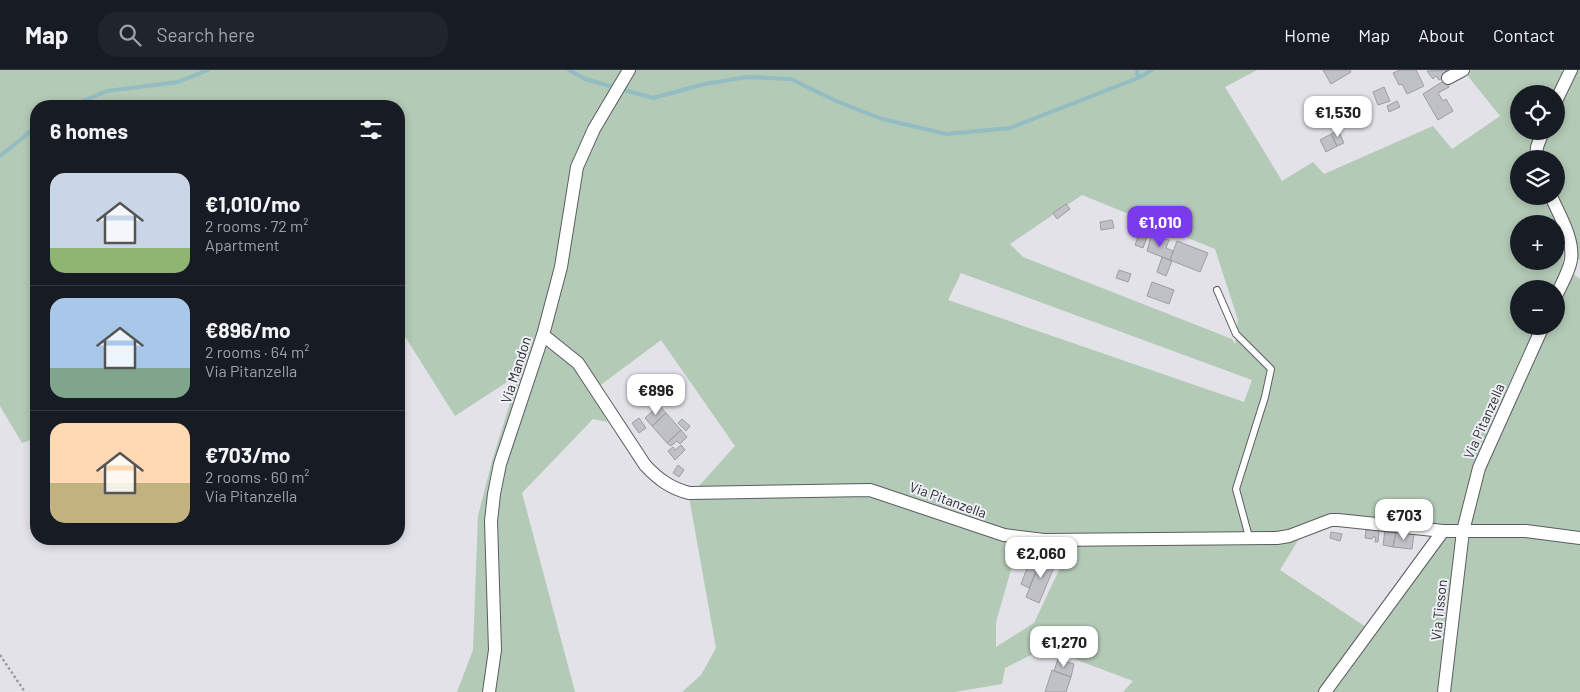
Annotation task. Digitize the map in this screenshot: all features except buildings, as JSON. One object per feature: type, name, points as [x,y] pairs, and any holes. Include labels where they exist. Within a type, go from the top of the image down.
[{"type":"street","name":"Via Mandon","points":[[489,692],[495,650],[491,521],[500,464],[543,335],[561,267],[577,167],[594,129],[628,70]]},
{"type":"street","points":[[1448,78],[1463,70]]},
{"type":"street","points":[[1564,85],[1571,70]]},
{"type":"street","points":[[1555,205],[1566,232],[1571,251],[1569,268],[1563,280]]},
{"type":"street","name":"Via Pitanzella","points":[[543,335],[578,363],[645,465],[664,483],[676,490],[689,493],[870,490],[976,527],[1004,535],[1030,539],[1277,538],[1289,536],[1331,520],[1443,531],[1526,530],[1580,538]]},
{"type":"street","name":"Via Pitanzella","points":[[1462,531],[1479,468],[1539,335]]},
{"type":"street","points":[[1325,692],[1443,531]]},
{"type":"street","name":"Via Tisson","points":[[1444,692],[1462,531]]},
{"type":"lane","points":[[1218,290],[1236,334],[1271,369],[1265,397],[1236,489],[1249,537]]},
{"type":"path","points":[[0,655],[24,692]]},
{"type":"green space","points":[[0,70],[1257,70],[1225,87],[1282,181],[1313,162],[1324,174],[1433,126],[1452,149],[1500,116],[1467,75],[1471,70],[1560,70],[1565,73],[1566,70],[1580,70],[1580,260],[1565,252],[1565,215],[1510,215],[1510,270],[1565,270],[1565,268],[1580,279],[1580,692],[1123,692],[1133,681],[1045,648],[1005,668],[1002,684],[955,692],[682,692],[701,675],[716,648],[689,497],[735,446],[661,340],[590,393],[608,422],[593,419],[522,493],[575,692],[457,692],[473,650],[478,516],[492,461],[519,374],[455,416],[405,337],[405,100],[30,100],[30,440],[22,443],[0,406]],"holes":[[[1082,195],[1215,249],[1238,320],[1235,344],[1232,339],[1023,257],[1010,244]],[[961,273],[1252,380],[1244,402],[948,300]],[[1333,523],[1446,537],[1375,633],[1280,570],[1300,537]],[[1017,549],[1066,555],[1034,623],[996,647],[996,622]]]},
{"type":"waterway","points":[[85,100],[107,91],[178,82],[208,70]]},
{"type":"waterway","points":[[569,70],[585,79],[653,98],[705,84],[747,77],[791,79],[836,101],[882,119],[947,134],[1010,128],[1138,78],[1137,70]]},
{"type":"waterway","points":[[1138,78],[1152,70]]},
{"type":"waterway","points":[[0,156],[30,132]]}]
